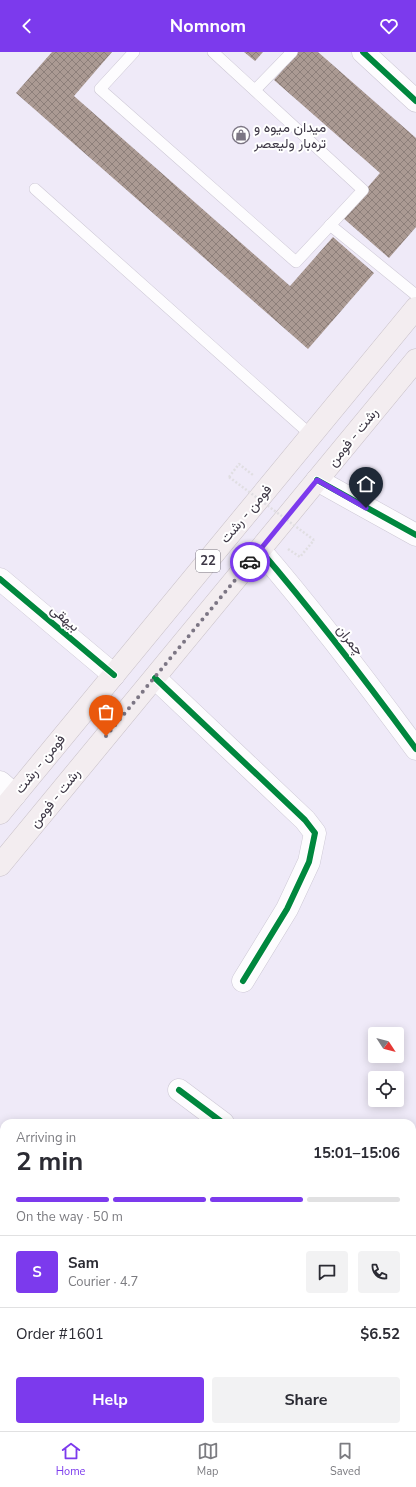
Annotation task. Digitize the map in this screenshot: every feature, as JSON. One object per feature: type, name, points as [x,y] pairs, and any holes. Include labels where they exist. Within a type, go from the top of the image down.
[{"type":"highway","name":"فومن - رشت","points":[[0,813],[7,789],[114,675],[416,308]]},
{"type":"highway","name":"رشت - فومن","points":[[0,865],[416,360]]},
{"type":"street","points":[[363,52],[416,101]]},
{"type":"street","points":[[317,480],[416,535]]},
{"type":"street","name":"چمران","points":[[260,550],[359,671],[416,749]]},
{"type":"street","name":"بیهقی","points":[[0,579],[114,675]]},
{"type":"street","points":[[154,678],[305,820],[314,833],[309,862],[288,909],[243,980]]},
{"type":"street","points":[[179,1090],[218,1119]]},
{"type":"lane","points":[[134,52],[100,89],[296,262],[363,190],[213,52]]},
{"type":"lane","points":[[255,90],[292,52]]},
{"type":"lane","points":[[35,189],[311,436]]},
{"type":"lane","points":[[330,225],[416,295]]},
{"type":"path","points":[[239,464],[229,477],[314,540],[300,558]]},
{"type":"building","points":[[52,52],[112,52],[74,96],[290,286],[333,237],[374,273],[308,349],[16,93]]},
{"type":"building","points":[[244,52],[263,52],[255,61]]},
{"type":"building","points":[[298,52],[318,52],[416,138],[416,227],[389,258],[342,217],[380,173],[274,80]]},
{"type":"cycle path","points":[[363,52],[416,101]]},
{"type":"cycle path","points":[[317,480],[416,535]]},
{"type":"cycle path","points":[[260,550],[340,648],[416,749]]},
{"type":"cycle path","points":[[0,579],[114,675]]},
{"type":"cycle path","points":[[155,678],[305,820],[315,833],[309,862],[287,909],[243,981]]},
{"type":"cycle path","points":[[179,1090],[218,1119]]},
{"type":"way so far","points":[[106,736],[250,562]]},
{"type":"place","name":"میدان میوه و تره‌بار ولیعصر","points":[[241,135]]},
{"type":"route","points":[[250,562],[317,480],[366,508]]}]
